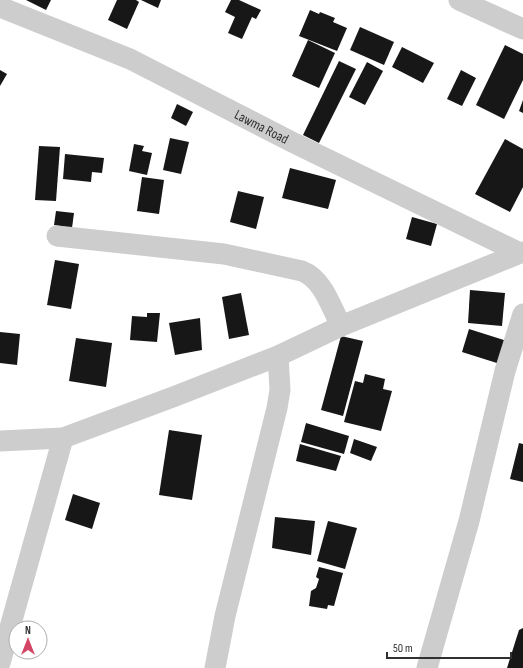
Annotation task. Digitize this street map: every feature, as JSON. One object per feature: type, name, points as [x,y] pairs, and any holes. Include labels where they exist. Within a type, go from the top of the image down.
[{"type":"street","points":[[459,0],[523,29]]},
{"type":"street","name":"Lawma Road","points":[[0,7],[130,59],[294,143],[522,252]]},
{"type":"street","points":[[57,236],[224,254],[302,271],[318,281],[341,326]]},
{"type":"street","points":[[0,441],[64,438],[278,356],[341,326],[522,252]]},
{"type":"street","points":[[427,668],[469,521],[505,371],[523,314]]},
{"type":"street","points":[[215,668],[225,616],[277,408],[280,390],[278,356]]},
{"type":"street","points":[[0,663],[64,438]]},
{"type":"building","points":[[26,0],[51,0],[46,10]]},
{"type":"building","points":[[117,0],[136,0],[139,2],[127,29],[108,20]]},
{"type":"building","points":[[141,0],[161,0],[158,8]]},
{"type":"building","points":[[231,0],[239,0],[261,10],[256,19],[252,17],[242,39],[228,33],[235,17],[225,12]]},
{"type":"building","points":[[310,10],[335,18],[333,22],[347,28],[337,51],[299,36]]},
{"type":"building","points":[[360,27],[394,42],[384,65],[350,50]]},
{"type":"building","points":[[308,40],[335,53],[319,88],[292,76]]},
{"type":"building","points":[[505,45],[523,54],[523,80],[504,119],[476,105]]},
{"type":"building","points":[[402,47],[434,63],[423,83],[392,67]]},
{"type":"building","points":[[339,61],[356,69],[319,143],[303,135]]},
{"type":"building","points":[[367,62],[383,71],[365,105],[349,97]]},
{"type":"building","points":[[0,70],[7,74],[0,86]]},
{"type":"building","points":[[461,70],[476,78],[462,106],[447,99]]},
{"type":"building","points":[[523,100],[523,113],[519,111]]},
{"type":"building","points":[[177,104],[193,112],[186,126],[171,118]]},
{"type":"building","points":[[170,138],[189,142],[181,174],[163,170]]},
{"type":"building","points":[[505,139],[523,149],[523,187],[510,212],[475,194]]},
{"type":"building","points":[[134,144],[144,146],[142,151],[152,153],[147,175],[129,171]]},
{"type":"building","points":[[39,146],[60,147],[56,201],[35,200]]},
{"type":"building","points":[[65,154],[104,158],[102,173],[92,172],[91,182],[63,179]]},
{"type":"building","points":[[290,168],[336,180],[328,209],[282,198]]},
{"type":"building","points":[[142,177],[164,180],[159,214],[137,211]]},
{"type":"building","points":[[238,191],[264,197],[256,229],[230,222]]},
{"type":"building","points":[[56,211],[74,213],[72,228],[54,225]]},
{"type":"building","points":[[412,217],[437,224],[431,246],[406,239]]},
{"type":"building","points":[[55,260],[79,264],[71,309],[47,305]]},
{"type":"building","points":[[470,290],[505,293],[502,326],[468,323]]},
{"type":"building","points":[[241,293],[249,335],[229,339],[222,297]]},
{"type":"building","points":[[147,313],[160,313],[157,342],[130,340],[132,316],[147,317]]},
{"type":"building","points":[[200,318],[202,350],[175,355],[169,323]]},
{"type":"building","points":[[469,329],[507,341],[500,364],[462,352]]},
{"type":"building","points":[[0,332],[20,334],[17,365],[0,363]]},
{"type":"building","points":[[341,336],[363,341],[343,416],[321,410]]},
{"type":"building","points":[[76,338],[112,343],[106,387],[69,381]]},
{"type":"building","points":[[365,374],[385,379],[383,389],[392,391],[381,431],[344,422],[355,381],[363,383]]},
{"type":"building","points":[[306,423],[349,436],[344,454],[301,442]]},
{"type":"building","points":[[169,430],[202,435],[192,500],[159,495]]},
{"type":"building","points":[[354,439],[377,447],[371,461],[350,453]]},
{"type":"building","points":[[519,443],[523,444],[523,482],[510,479]]},
{"type":"building","points":[[300,444],[341,456],[336,471],[296,461]]},
{"type":"building","points":[[73,494],[100,503],[92,529],[65,520]]},
{"type":"building","points":[[275,517],[315,521],[311,555],[272,548]]},
{"type":"building","points":[[328,521],[357,528],[345,569],[317,561]]},
{"type":"building","points":[[319,567],[343,573],[334,606],[328,605],[327,609],[309,606],[311,591],[316,588],[319,579],[316,577]]},
{"type":"building","points":[[523,628],[523,668],[507,668],[519,630]]}]
